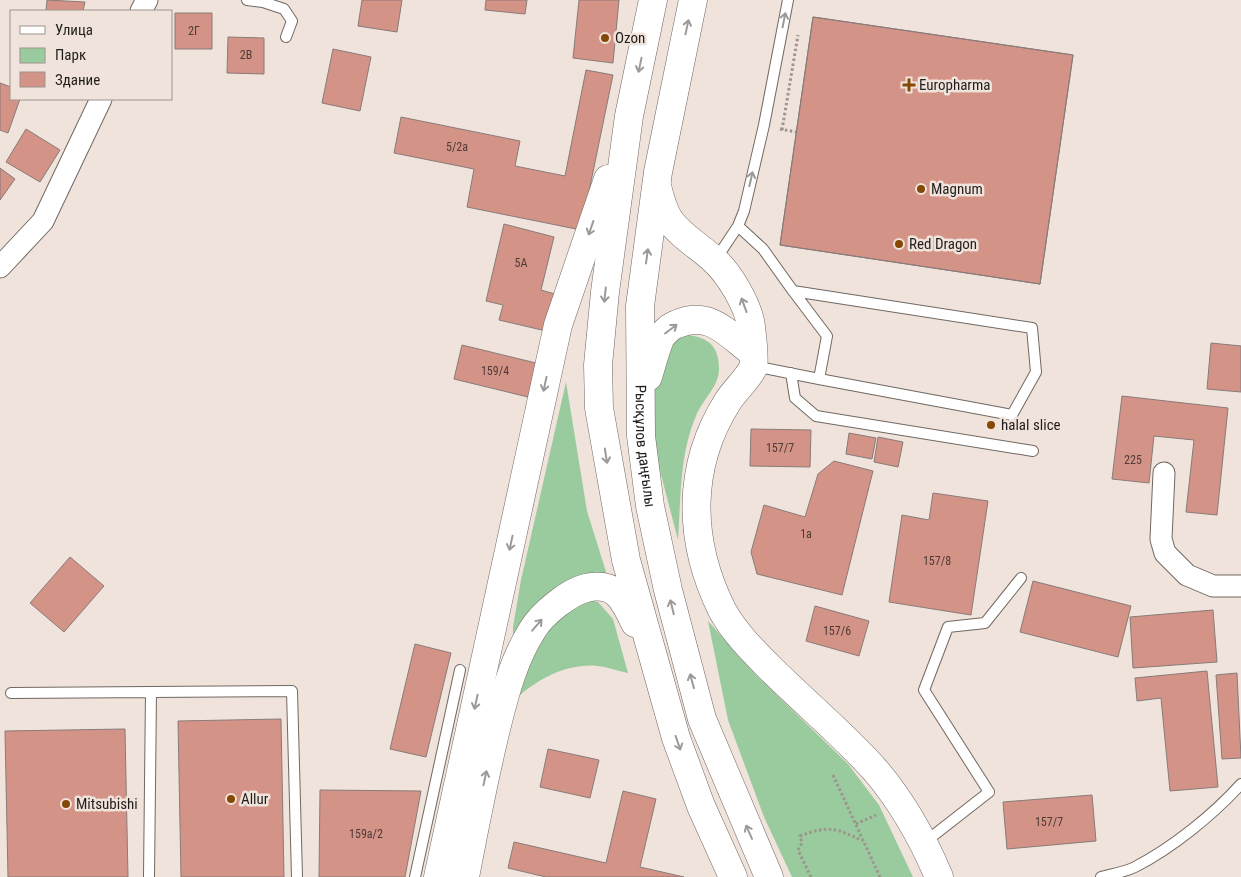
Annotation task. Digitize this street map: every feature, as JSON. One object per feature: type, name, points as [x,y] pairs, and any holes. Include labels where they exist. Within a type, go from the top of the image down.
[{"type":"main road","points":[[653,0],[629,116],[605,292],[598,365],[599,408],[626,560],[676,738],[701,806],[733,877]]},
{"type":"main road","name":"Рысқұлов даңғылы","points":[[693,0],[656,182],[640,306],[641,436],[650,506],[684,654],[702,719],[769,877]]},
{"type":"main road","points":[[438,877],[558,325],[629,116]]},
{"type":"main road","points":[[656,182],[663,209],[671,222],[681,233],[715,260],[741,296],[751,324],[753,359],[728,401],[704,456],[698,482],[695,512],[702,558],[722,610],[745,642],[874,770],[895,795],[924,842],[939,877]]},
{"type":"main road","points":[[640,404],[661,337],[674,325],[689,319],[703,318],[717,325],[753,359]]},
{"type":"main road","points":[[465,877],[454,808],[510,676],[533,628],[557,605],[576,591],[594,586],[611,589],[623,598],[655,662]]},
{"type":"street","points":[[0,267],[43,221],[101,100]]},
{"type":"street","points":[[1164,473],[1161,539],[1165,552],[1187,575],[1213,586],[1241,586]]},
{"type":"lane","points":[[247,0],[262,2],[284,9],[292,21],[286,37]]},
{"type":"lane","points":[[715,260],[738,226],[764,125],[788,0]]},
{"type":"lane","points":[[738,226],[763,249],[827,336],[819,379]]},
{"type":"lane","points":[[753,359],[791,373],[819,379],[1012,414],[1036,372],[1032,328],[794,291]]},
{"type":"lane","points":[[791,373],[795,398],[816,416],[1033,451]]},
{"type":"lane","points":[[924,842],[989,792],[924,690],[948,627],[985,623],[1021,578]]},
{"type":"lane","points":[[415,877],[454,808],[460,670]]},
{"type":"lane","points":[[11,694],[292,691],[297,877]]},
{"type":"lane","points":[[149,877],[151,692]]},
{"type":"lane","points":[[1101,877],[1133,868],[1167,848],[1230,796],[1241,784]]},
{"type":"path","points":[[782,130],[799,28]]},
{"type":"path","points":[[764,125],[796,132]]},
{"type":"path","points":[[833,774],[880,877]]},
{"type":"path","points":[[856,824],[876,815]]},
{"type":"path","points":[[811,877],[798,850],[802,844],[800,836],[822,828],[837,829],[863,841]]},
{"type":"green space","points":[[679,334],[695,336],[708,341],[716,352],[719,369],[716,382],[696,416],[686,446],[678,540],[658,463],[650,412],[665,349]]},
{"type":"green space","points":[[566,382],[587,511],[607,575],[513,645],[513,627],[521,580]]},
{"type":"green space","points":[[582,598],[598,602],[613,619],[628,673],[598,666],[565,669],[536,683],[519,696],[536,646],[563,612]]},
{"type":"green space","points":[[708,621],[756,675],[848,764],[879,805],[913,877],[792,877],[764,817],[728,720]]},
{"type":"building","points":[[47,0],[85,2],[83,10],[46,10]]},
{"type":"building","points":[[362,0],[402,0],[397,32],[358,26]]},
{"type":"building","points":[[486,0],[527,0],[525,14],[485,10]]},
{"type":"building","points":[[579,0],[619,0],[613,63],[573,58]]},
{"type":"building","points":[[175,13],[212,13],[212,49],[175,49]]},
{"type":"building","name":"Magnum","points":[[813,17],[1073,55],[1040,284],[780,245]]},
{"type":"building","name":"Magnum","points":[[813,17],[1073,55],[1040,284],[780,245]]},
{"type":"building","points":[[228,37],[264,38],[264,74],[227,73]]},
{"type":"building","points":[[333,49],[371,57],[360,111],[322,103]]},
{"type":"building","points":[[586,70],[613,75],[581,230],[467,207],[474,169],[394,153],[401,117],[520,141],[515,166],[565,176]]},
{"type":"building","points":[[0,83],[10,87],[10,100],[20,100],[8,133],[0,130]]},
{"type":"building","points":[[26,129],[60,150],[40,182],[6,162]]},
{"type":"building","points":[[0,168],[15,179],[0,200]]},
{"type":"building","points":[[504,224],[554,237],[541,290],[555,294],[546,331],[499,320],[503,305],[486,301]]},
{"type":"building","points":[[1211,343],[1241,346],[1241,392],[1207,389]]},
{"type":"building","points":[[462,345],[536,363],[528,397],[454,379]]},
{"type":"building","points":[[1122,396],[1228,408],[1217,515],[1186,512],[1194,440],[1154,436],[1149,483],[1112,479]]},
{"type":"building","points":[[751,429],[811,430],[810,467],[750,466]]},
{"type":"building","points":[[849,433],[876,438],[872,459],[846,454]]},
{"type":"building","points":[[878,437],[903,442],[898,467],[874,462]]},
{"type":"building","points":[[834,461],[873,471],[842,595],[757,574],[751,552],[764,505],[805,517],[818,474]]},
{"type":"building","points":[[933,493],[988,501],[971,615],[889,602],[902,515],[929,520]]},
{"type":"building","points":[[70,557],[104,586],[64,632],[30,603]]},
{"type":"building","points":[[1033,581],[1131,606],[1118,657],[1020,632]]},
{"type":"building","points":[[815,606],[869,621],[859,656],[806,641]]},
{"type":"building","points":[[1213,610],[1217,662],[1133,668],[1130,617]]},
{"type":"building","points":[[415,644],[451,653],[426,757],[390,749]]},
{"type":"building","points":[[1207,671],[1218,787],[1170,791],[1161,698],[1137,701],[1135,678]]},
{"type":"building","points":[[1237,673],[1241,758],[1222,759],[1216,675]]},
{"type":"building","name":"Allur","points":[[281,719],[284,877],[181,877],[178,721]]},
{"type":"building","name":"Mitsubishi","points":[[125,729],[128,877],[8,877],[5,731]]},
{"type":"building","points":[[548,749],[599,760],[590,798],[540,787]]},
{"type":"building","points":[[320,790],[421,791],[405,877],[319,877]]},
{"type":"building","points":[[623,791],[656,799],[640,867],[684,877],[546,877],[508,868],[514,842],[606,863]]},
{"type":"building","points":[[1092,795],[1096,841],[1007,849],[1003,802]]},
{"type":"place","name":"Ozon","points":[[605,38]]},
{"type":"place","name":"Europharma","points":[[909,85]]},
{"type":"place","name":"Magnum","points":[[921,189]]},
{"type":"place","name":"Red Dragon","points":[[899,244]]},
{"type":"place","name":"halal slice","points":[[991,425]]},
{"type":"place","name":"Allur","points":[[231,799]]},
{"type":"place","name":"Mitsubishi","points":[[66,804]]}]
